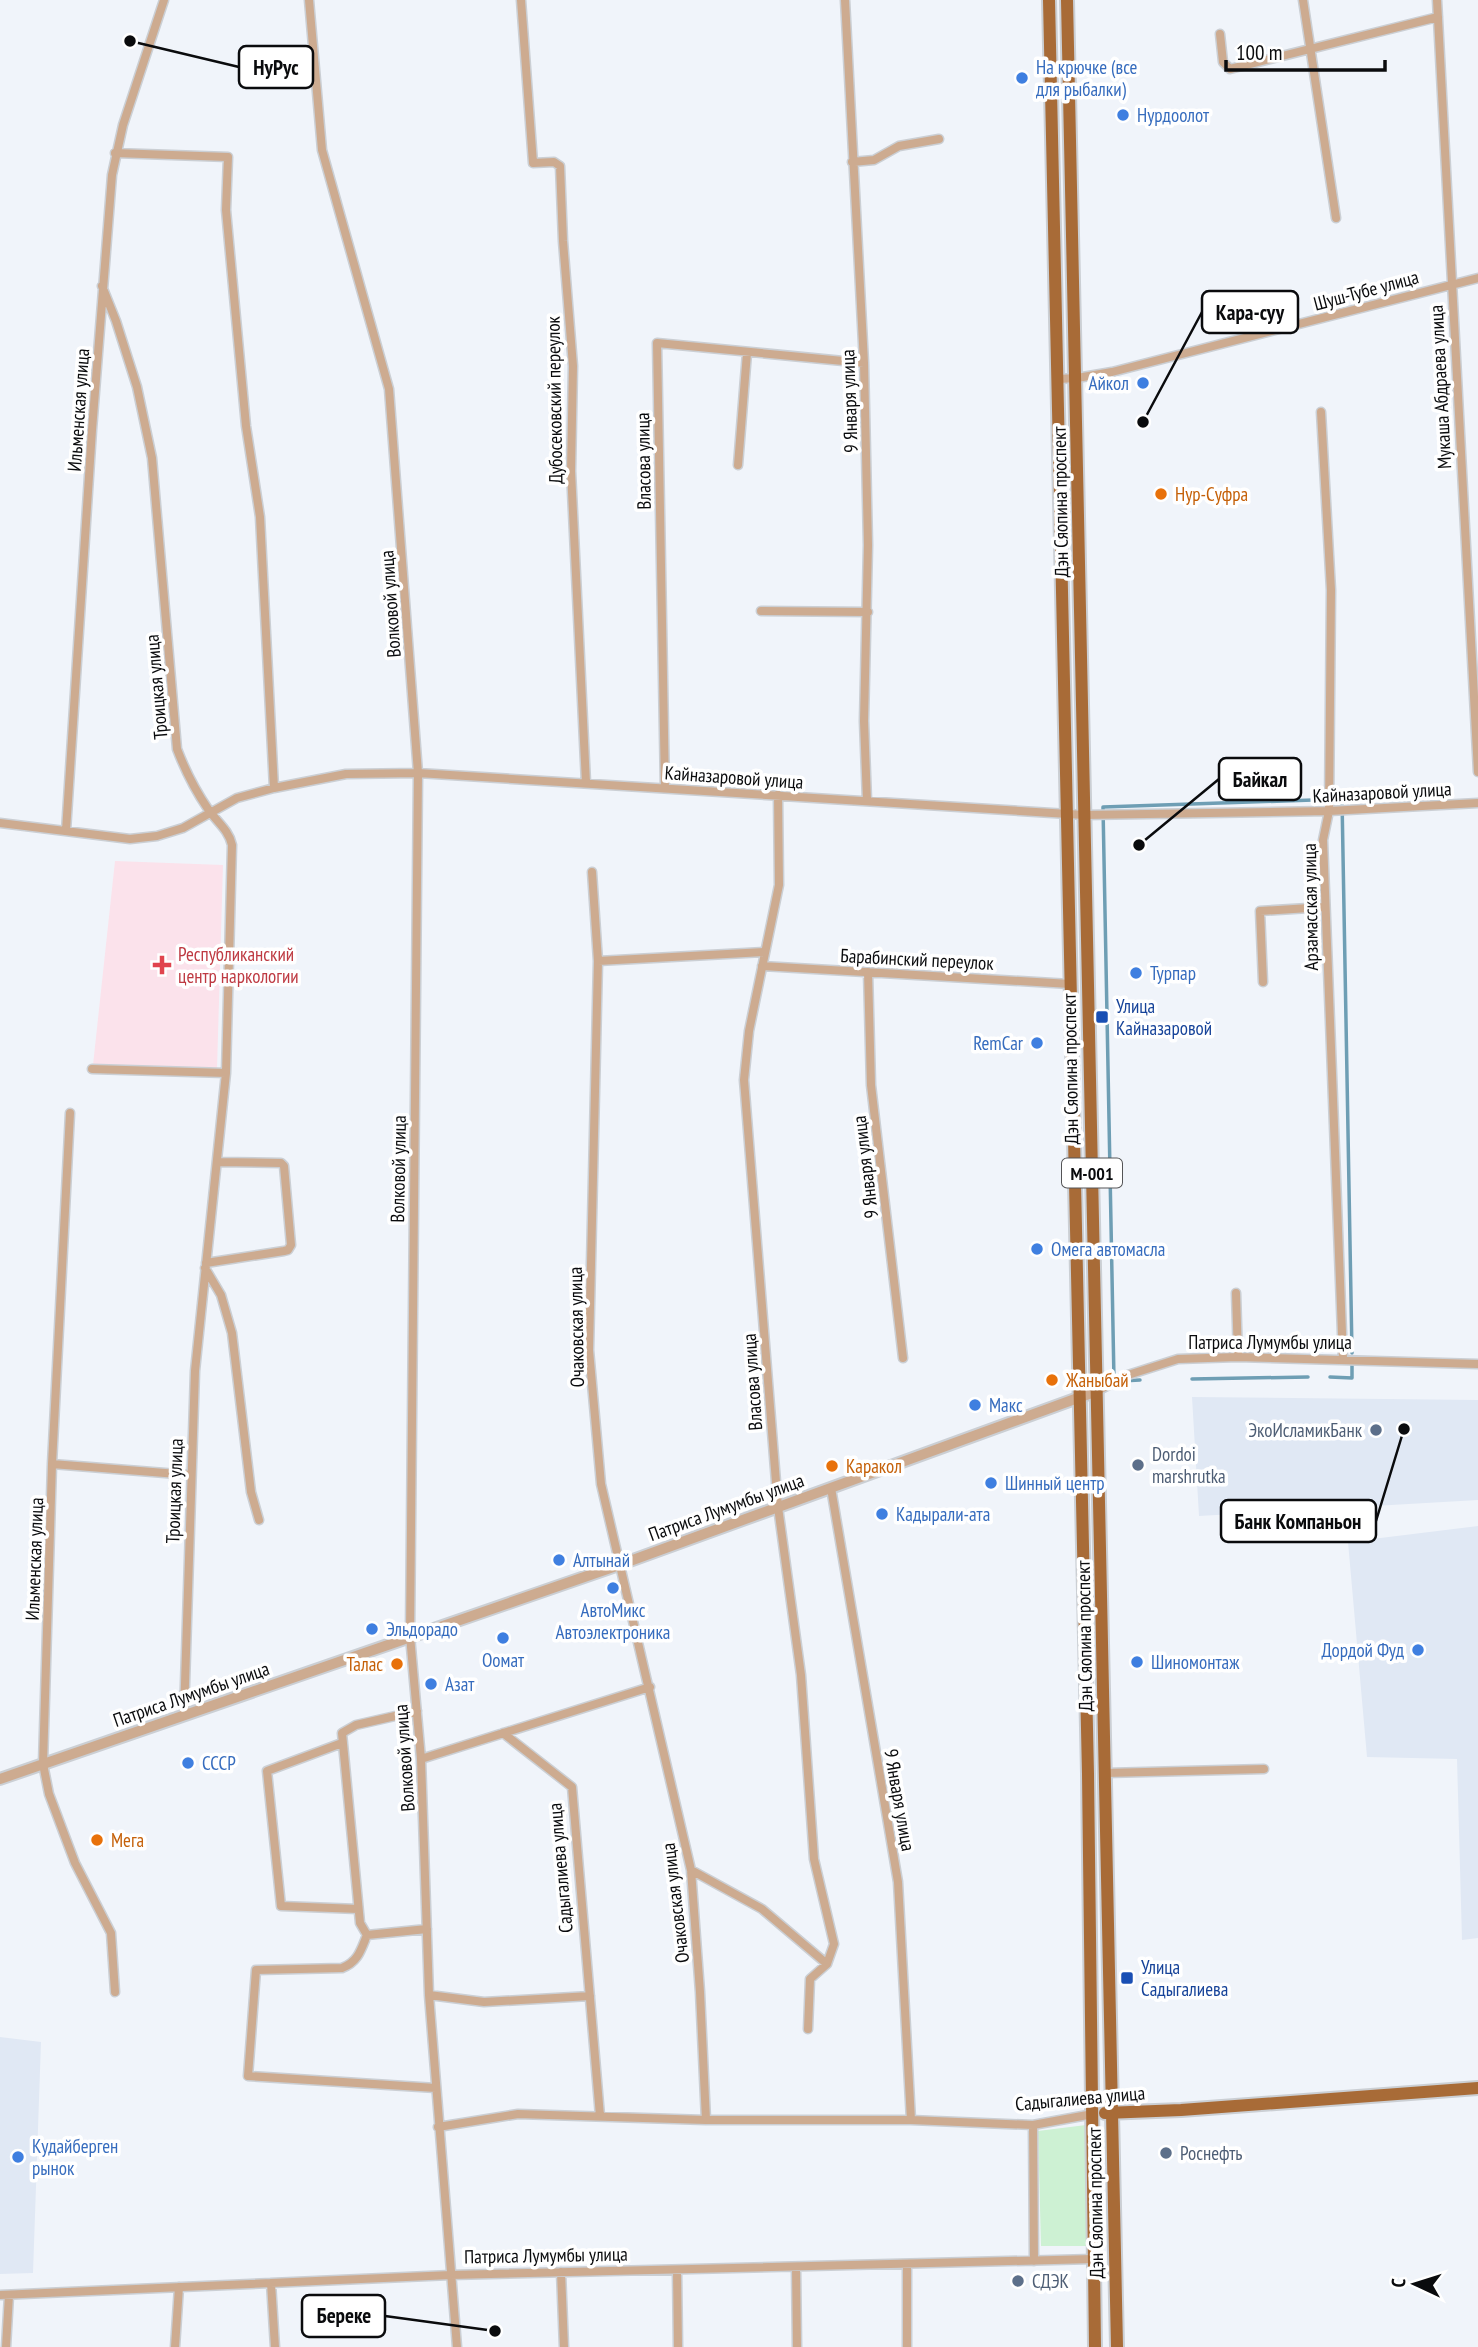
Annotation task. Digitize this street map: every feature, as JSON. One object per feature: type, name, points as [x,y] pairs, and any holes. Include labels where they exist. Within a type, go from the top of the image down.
[{"type":"main road","name":"Дэн Сяопина проспект","points":[[1049,0],[1080,1398],[1096,2347]]},
{"type":"main road","name":"Дэн Сяопина проспект","points":[[1067,0],[1117,2347]]},
{"type":"main road","points":[[1073,1118],[1090,1118]]},
{"type":"main road","name":"Садыгалиева улица","points":[[1093,2114],[1478,2088]]},
{"type":"street","name":"Ильменская улица","points":[[66,831],[102,286],[115,153],[164,0]]},
{"type":"street","name":"Волковой улица","points":[[309,0],[322,150],[389,389],[418,773],[410,1636],[422,1759],[429,1995],[457,2347]]},
{"type":"street","name":"Дубосековский переулок","points":[[521,0],[533,163],[554,162],[560,166],[573,366],[571,484],[586,783]]},
{"type":"street","name":"9 Января улица","points":[[845,0],[864,363],[868,612],[864,722],[867,801]]},
{"type":"street","points":[[1303,0],[1336,218]]},
{"type":"street","name":"Мукаша Абдраева улица","points":[[1437,0],[1478,772]]},
{"type":"street","points":[[1220,34],[1223,62],[1230,69],[1438,17]]},
{"type":"street","points":[[852,162],[874,160],[899,146],[939,139]]},
{"type":"street","points":[[115,153],[228,157],[226,211],[246,426],[260,517],[274,788]]},
{"type":"street","name":"Шуш-Тубе улица","points":[[1058,379],[1112,372],[1478,278]]},
{"type":"street","name":"Троицкая улица","points":[[102,286],[117,321],[137,387],[152,458],[177,749],[192,783],[210,812],[229,834],[232,845],[226,1073],[194,1371],[184,1715]]},
{"type":"street","name":"Власова улица","points":[[665,788],[657,343],[864,363]]},
{"type":"street","points":[[738,465],[747,353]]},
{"type":"street","name":"Арзамасская улица","points":[[1321,412],[1331,590],[1329,811],[1323,840],[1343,1359]]},
{"type":"street","points":[[761,611],[868,612]]},
{"type":"street","name":"Кайназаровой улица","points":[[0,823],[130,839],[157,836],[183,828],[237,798],[274,788],[346,774],[418,773],[1084,815],[1329,811],[1478,803]]},
{"type":"street","name":"Власова улица","points":[[778,795],[779,885],[749,1031],[744,1080],[778,1507],[802,1675],[814,1859],[834,1944],[827,1965],[810,1979],[808,2029]]},
{"type":"street","name":"Очаковская улица","points":[[592,872],[598,961],[589,1350],[600,1484],[691,1870],[706,2120]]},
{"type":"street","points":[[1263,982],[1260,911],[1325,906]]},
{"type":"street","points":[[598,961],[765,952]]},
{"type":"street","name":"Барабинский переулок","points":[[762,966],[1070,984]]},
{"type":"street","name":"9 Января улица","points":[[868,972],[871,1084],[903,1358]]},
{"type":"street","points":[[92,1069],[226,1073]]},
{"type":"street","name":"Ильменская улица","points":[[70,1113],[52,1464],[43,1764],[49,1794],[75,1863],[111,1933],[115,1992]]},
{"type":"street","points":[[218,1162],[281,1163],[284,1166],[290,1245],[288,1250],[205,1266],[221,1295],[232,1333],[249,1480],[259,1520]]},
{"type":"street","points":[[1236,1293],[1238,1357]]},
{"type":"street","name":"Патриса Лумумбы улица","points":[[0,1779],[620,1565],[1080,1398],[1128,1375],[1178,1359],[1238,1357],[1478,1364]]},
{"type":"street","points":[[52,1464],[190,1475]]},
{"type":"street","name":"9 Января улица","points":[[831,1488],[898,1882],[911,2120]]},
{"type":"street","points":[[422,1759],[650,1687]]},
{"type":"street","points":[[367,1935],[360,1923],[358,1909],[341,1734],[356,1725],[417,1711]]},
{"type":"street","name":"Садыгалиева улица","points":[[503,1733],[572,1787],[600,2116]]},
{"type":"street","points":[[342,1743],[267,1771],[281,1906],[358,1909]]},
{"type":"street","points":[[1106,1773],[1264,1769]]},
{"type":"street","points":[[691,1870],[762,1909],[827,1965]]},
{"type":"street","points":[[367,1935],[427,1929]]},
{"type":"street","points":[[367,1935],[358,1957],[342,1968],[256,1970],[248,2076],[436,2088]]},
{"type":"street","points":[[429,1995],[484,2002],[590,1996]]},
{"type":"street","name":"Садыгалиева улица","points":[[438,2127],[518,2114],[706,2120],[911,2120],[1033,2125],[1093,2114]]},
{"type":"street","points":[[1033,2125],[1034,2261]]},
{"type":"street","name":"Патриса Лумумбы улица","points":[[4,2295],[451,2275],[1093,2259]]},
{"type":"street","points":[[907,2265],[907,2347]]},
{"type":"street","points":[[796,2267],[797,2347]]},
{"type":"street","points":[[677,2270],[678,2347]]},
{"type":"street","points":[[561,2272],[564,2347]]},
{"type":"street","points":[[271,2283],[275,2347]]},
{"type":"street","points":[[175,2347],[179,2287]]},
{"type":"street","points":[[4,2295],[6,2347]]},
{"type":"shaded area","name":"Республиканский центр наркологии","points":[[115,861],[223,865],[217,1069],[93,1065]]},
{"type":"shaded area","points":[[1192,1397],[1478,1400],[1478,1500],[1199,1516]]},
{"type":"shaded area","name":"Дордой Фуд","points":[[1478,1526],[1478,1938],[1462,1940],[1457,1759],[1367,1757],[1348,1542]]},
{"type":"shaded area","name":"Кудайберген рынок","points":[[0,2037],[41,2042],[33,2273],[0,2274]]},
{"type":"green space","points":[[1086,2125],[1090,2246],[1041,2246],[1038,2131]]},
{"type":"waterway","points":[[1114,1380],[1103,807],[1342,799],[1352,1353]]},
{"type":"waterway","points":[[1330,1377],[1352,1378],[1352,1365]]},
{"type":"waterway","points":[[1192,1379],[1308,1377]]},
{"type":"waterway","points":[[1121,1381],[1140,1380]]},
{"type":"place","name":"НуРус","points":[[130,41]]},
{"type":"place","name":"На крючке (все для рыбалки)","points":[[1022,78]]},
{"type":"place","name":"Нурдоолот","points":[[1123,115]]},
{"type":"place","name":"Айкол","points":[[1143,383]]},
{"type":"place","name":"Кара-суу","points":[[1143,422]]},
{"type":"place","name":"Нур-Суфра","points":[[1161,494]]},
{"type":"place","name":"Байкал","points":[[1139,845]]},
{"type":"place","name":"Республиканский центр наркологии","points":[[162,965]]},
{"type":"place","name":"Турпар","points":[[1136,973]]},
{"type":"place","name":"Улица Кайназаровой","points":[[1102,1017]]},
{"type":"place","name":"RemCar","points":[[1037,1043]]},
{"type":"place","name":"Омега автомасла","points":[[1037,1249]]},
{"type":"place","name":"Жаныбай","points":[[1052,1380]]},
{"type":"place","name":"Макс","points":[[975,1405]]},
{"type":"place","name":"Банк Компаньон","points":[[1404,1429]]},
{"type":"place","name":"ЭкоИсламикБанк","points":[[1376,1430]]},
{"type":"place","name":"Dordoi marshrutka","points":[[1138,1465]]},
{"type":"place","name":"Каракол","points":[[832,1466]]},
{"type":"place","name":"Шинный центр","points":[[991,1483]]},
{"type":"place","name":"Кадырали-ата","points":[[882,1514]]},
{"type":"place","name":"Алтынай","points":[[559,1560]]},
{"type":"place","name":"АвтоМикс Автоэлектроника","points":[[613,1588]]},
{"type":"place","name":"Эльдорадо","points":[[372,1629]]},
{"type":"place","name":"Оомат","points":[[503,1638]]},
{"type":"place","name":"Дордой Фуд","points":[[1418,1650]]},
{"type":"place","name":"Шиномонтаж","points":[[1137,1662]]},
{"type":"place","name":"Талас","points":[[397,1664]]},
{"type":"place","name":"Азат","points":[[431,1684]]},
{"type":"place","name":"СССР","points":[[188,1763]]},
{"type":"place","name":"Мега","points":[[97,1840]]},
{"type":"place","name":"Улица Садыгалиева","points":[[1127,1978]]},
{"type":"place","name":"Роснефть","points":[[1166,2153]]},
{"type":"place","name":"Кудайберген рынок","points":[[18,2157]]},
{"type":"place","name":"СДЭК","points":[[1018,2281]]},
{"type":"place","name":"Береке","points":[[495,2331]]}]
